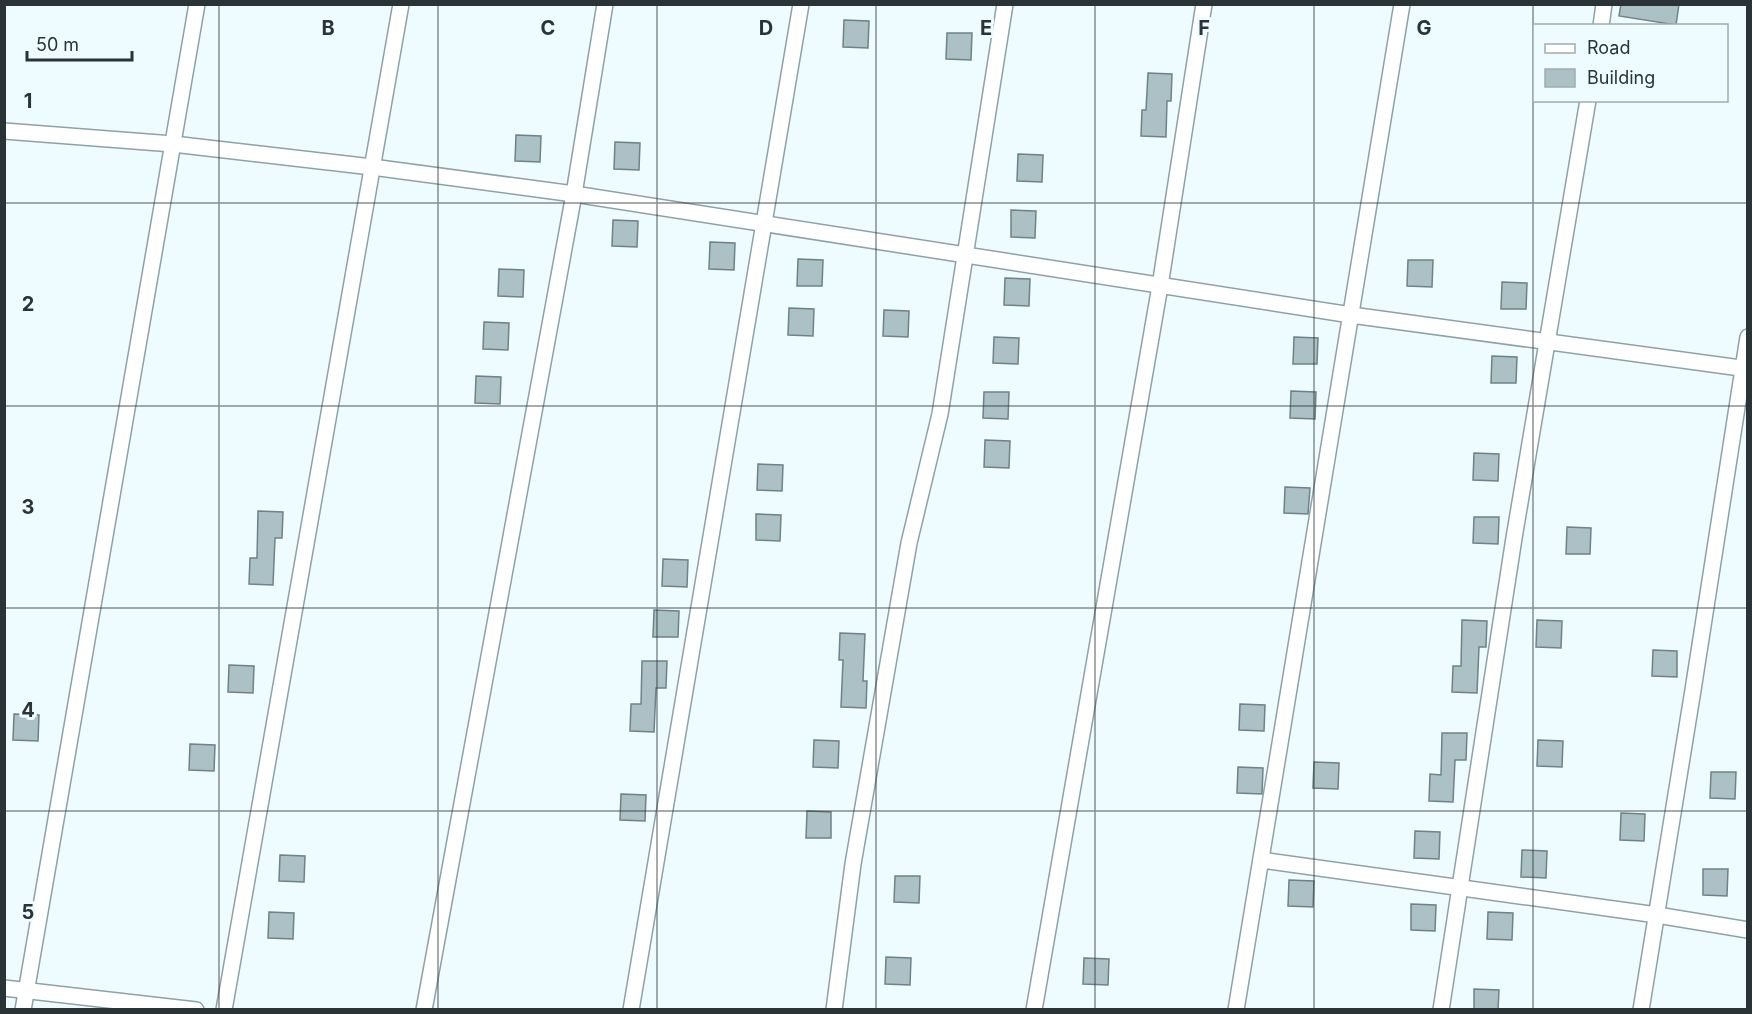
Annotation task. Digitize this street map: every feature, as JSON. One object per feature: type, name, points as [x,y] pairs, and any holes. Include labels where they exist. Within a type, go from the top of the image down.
[{"type":"street","points":[[23,1010],[197,4]]},
{"type":"street","points":[[224,1010],[401,4]]},
{"type":"street","points":[[424,1010],[574,194],[605,4]]},
{"type":"street","points":[[631,1010],[801,4]]},
{"type":"street","points":[[834,1010],[854,864],[907,554],[940,414],[1005,4]]},
{"type":"street","points":[[1034,1010],[1160,286],[1204,4]]},
{"type":"street","points":[[1236,1010],[1402,4]]},
{"type":"street","points":[[1601,24],[1605,4]]},
{"type":"street","points":[[1441,1010],[1514,538],[1588,102]]},
{"type":"street","points":[[4,131],[173,144],[574,194],[1351,315],[1745,369]]},
{"type":"street","points":[[1641,1010],[1745,369],[1748,337]]},
{"type":"street","points":[[1261,860],[1657,915],[1748,930]]},
{"type":"street","points":[[4,988],[196,1010]]},
{"type":"building","points":[[1621,4],[1679,4],[1676,24],[1619,16]]},
{"type":"building","points":[[844,20],[869,21],[868,48],[843,47]]},
{"type":"building","points":[[947,33],[972,33],[971,60],[946,59]]},
{"type":"building","points":[[1148,73],[1172,74],[1171,101],[1167,101],[1166,137],[1141,136],[1142,110],[1146,110]]},
{"type":"building","points":[[516,135],[541,136],[540,162],[515,161]]},
{"type":"building","points":[[615,142],[640,143],[639,170],[614,169]]},
{"type":"building","points":[[1018,154],[1043,155],[1042,182],[1017,181]]},
{"type":"building","points":[[1011,210],[1036,211],[1035,238],[1011,237]]},
{"type":"building","points":[[613,220],[638,221],[637,247],[612,246]]},
{"type":"building","points":[[710,242],[735,243],[734,270],[709,269]]},
{"type":"building","points":[[798,259],[823,260],[822,286],[797,286]]},
{"type":"building","points":[[1408,260],[1433,260],[1432,287],[1407,286]]},
{"type":"building","points":[[499,269],[524,270],[523,297],[498,296]]},
{"type":"building","points":[[1005,278],[1030,279],[1029,306],[1004,305]]},
{"type":"building","points":[[1502,282],[1527,283],[1526,309],[1501,309]]},
{"type":"building","points":[[789,308],[814,309],[813,336],[788,335]]},
{"type":"building","points":[[884,310],[909,311],[908,337],[883,336]]},
{"type":"building","points":[[484,322],[509,323],[508,350],[483,349]]},
{"type":"building","points":[[994,337],[1019,338],[1018,364],[993,363]]},
{"type":"building","points":[[1294,337],[1318,338],[1317,364],[1293,364]]},
{"type":"building","points":[[1492,356],[1517,357],[1516,383],[1491,383]]},
{"type":"building","points":[[476,376],[501,377],[500,404],[475,403]]},
{"type":"building","points":[[1291,391],[1316,392],[1315,419],[1290,418]]},
{"type":"building","points":[[984,392],[1009,392],[1008,419],[983,418]]},
{"type":"building","points":[[985,440],[1010,441],[1009,468],[984,467]]},
{"type":"building","points":[[1474,453],[1499,454],[1498,481],[1473,480]]},
{"type":"building","points":[[758,464],[783,465],[782,491],[757,490]]},
{"type":"building","points":[[1285,487],[1310,488],[1308,514],[1284,513]]},
{"type":"building","points":[[258,511],[283,512],[282,538],[275,538],[273,585],[249,584],[250,558],[257,558]]},
{"type":"building","points":[[756,514],[781,515],[780,541],[756,540]]},
{"type":"building","points":[[1474,517],[1499,517],[1498,544],[1473,543]]},
{"type":"building","points":[[1567,527],[1591,528],[1590,554],[1566,554]]},
{"type":"building","points":[[663,559],[688,560],[687,587],[662,586]]},
{"type":"building","points":[[654,610],[679,611],[678,637],[653,637]]},
{"type":"building","points":[[1462,620],[1487,621],[1486,647],[1479,647],[1477,693],[1452,692],[1453,666],[1461,666]]},
{"type":"building","points":[[1537,620],[1562,621],[1561,648],[1536,647]]},
{"type":"building","points":[[840,633],[865,634],[863,681],[867,681],[866,708],[841,707],[843,660],[839,660]]},
{"type":"building","points":[[1653,650],[1677,651],[1677,677],[1652,676]]},
{"type":"building","points":[[642,661],[667,661],[666,688],[656,688],[654,732],[630,731],[631,704],[641,704]]},
{"type":"building","points":[[229,665],[254,666],[253,693],[228,692]]},
{"type":"building","points":[[1240,704],[1265,705],[1264,731],[1239,730]]},
{"type":"building","points":[[14,714],[39,715],[38,741],[13,740]]},
{"type":"building","points":[[1442,733],[1467,733],[1466,760],[1455,760],[1453,802],[1429,801],[1430,774],[1441,775]]},
{"type":"building","points":[[814,740],[839,741],[838,768],[813,767]]},
{"type":"building","points":[[1538,740],[1563,741],[1562,767],[1537,766]]},
{"type":"building","points":[[190,744],[215,745],[214,771],[189,770]]},
{"type":"building","points":[[1314,762],[1339,763],[1338,789],[1313,788]]},
{"type":"building","points":[[1238,767],[1263,768],[1262,794],[1237,793]]},
{"type":"building","points":[[1711,772],[1736,772],[1735,799],[1710,798]]},
{"type":"building","points":[[621,794],[646,795],[645,821],[620,820]]},
{"type":"building","points":[[807,811],[831,812],[831,838],[806,838]]},
{"type":"building","points":[[1621,813],[1645,814],[1644,841],[1620,840]]},
{"type":"building","points":[[1415,831],[1440,832],[1439,859],[1414,858]]},
{"type":"building","points":[[1522,850],[1547,851],[1546,878],[1521,877]]},
{"type":"building","points":[[280,855],[305,856],[304,882],[279,881]]},
{"type":"building","points":[[1703,869],[1728,869],[1727,896],[1703,895]]},
{"type":"building","points":[[895,876],[920,876],[919,903],[894,902]]},
{"type":"building","points":[[1289,880],[1314,881],[1313,907],[1288,906]]},
{"type":"building","points":[[1411,904],[1436,905],[1435,931],[1411,930]]},
{"type":"building","points":[[269,912],[294,913],[293,939],[268,938]]},
{"type":"building","points":[[1488,912],[1513,913],[1512,940],[1487,939]]},
{"type":"building","points":[[886,957],[911,958],[910,985],[885,984]]},
{"type":"building","points":[[1084,958],[1109,959],[1108,985],[1083,984]]},
{"type":"building","points":[[1474,989],[1499,990],[1498,1010],[1474,1010]]}]
